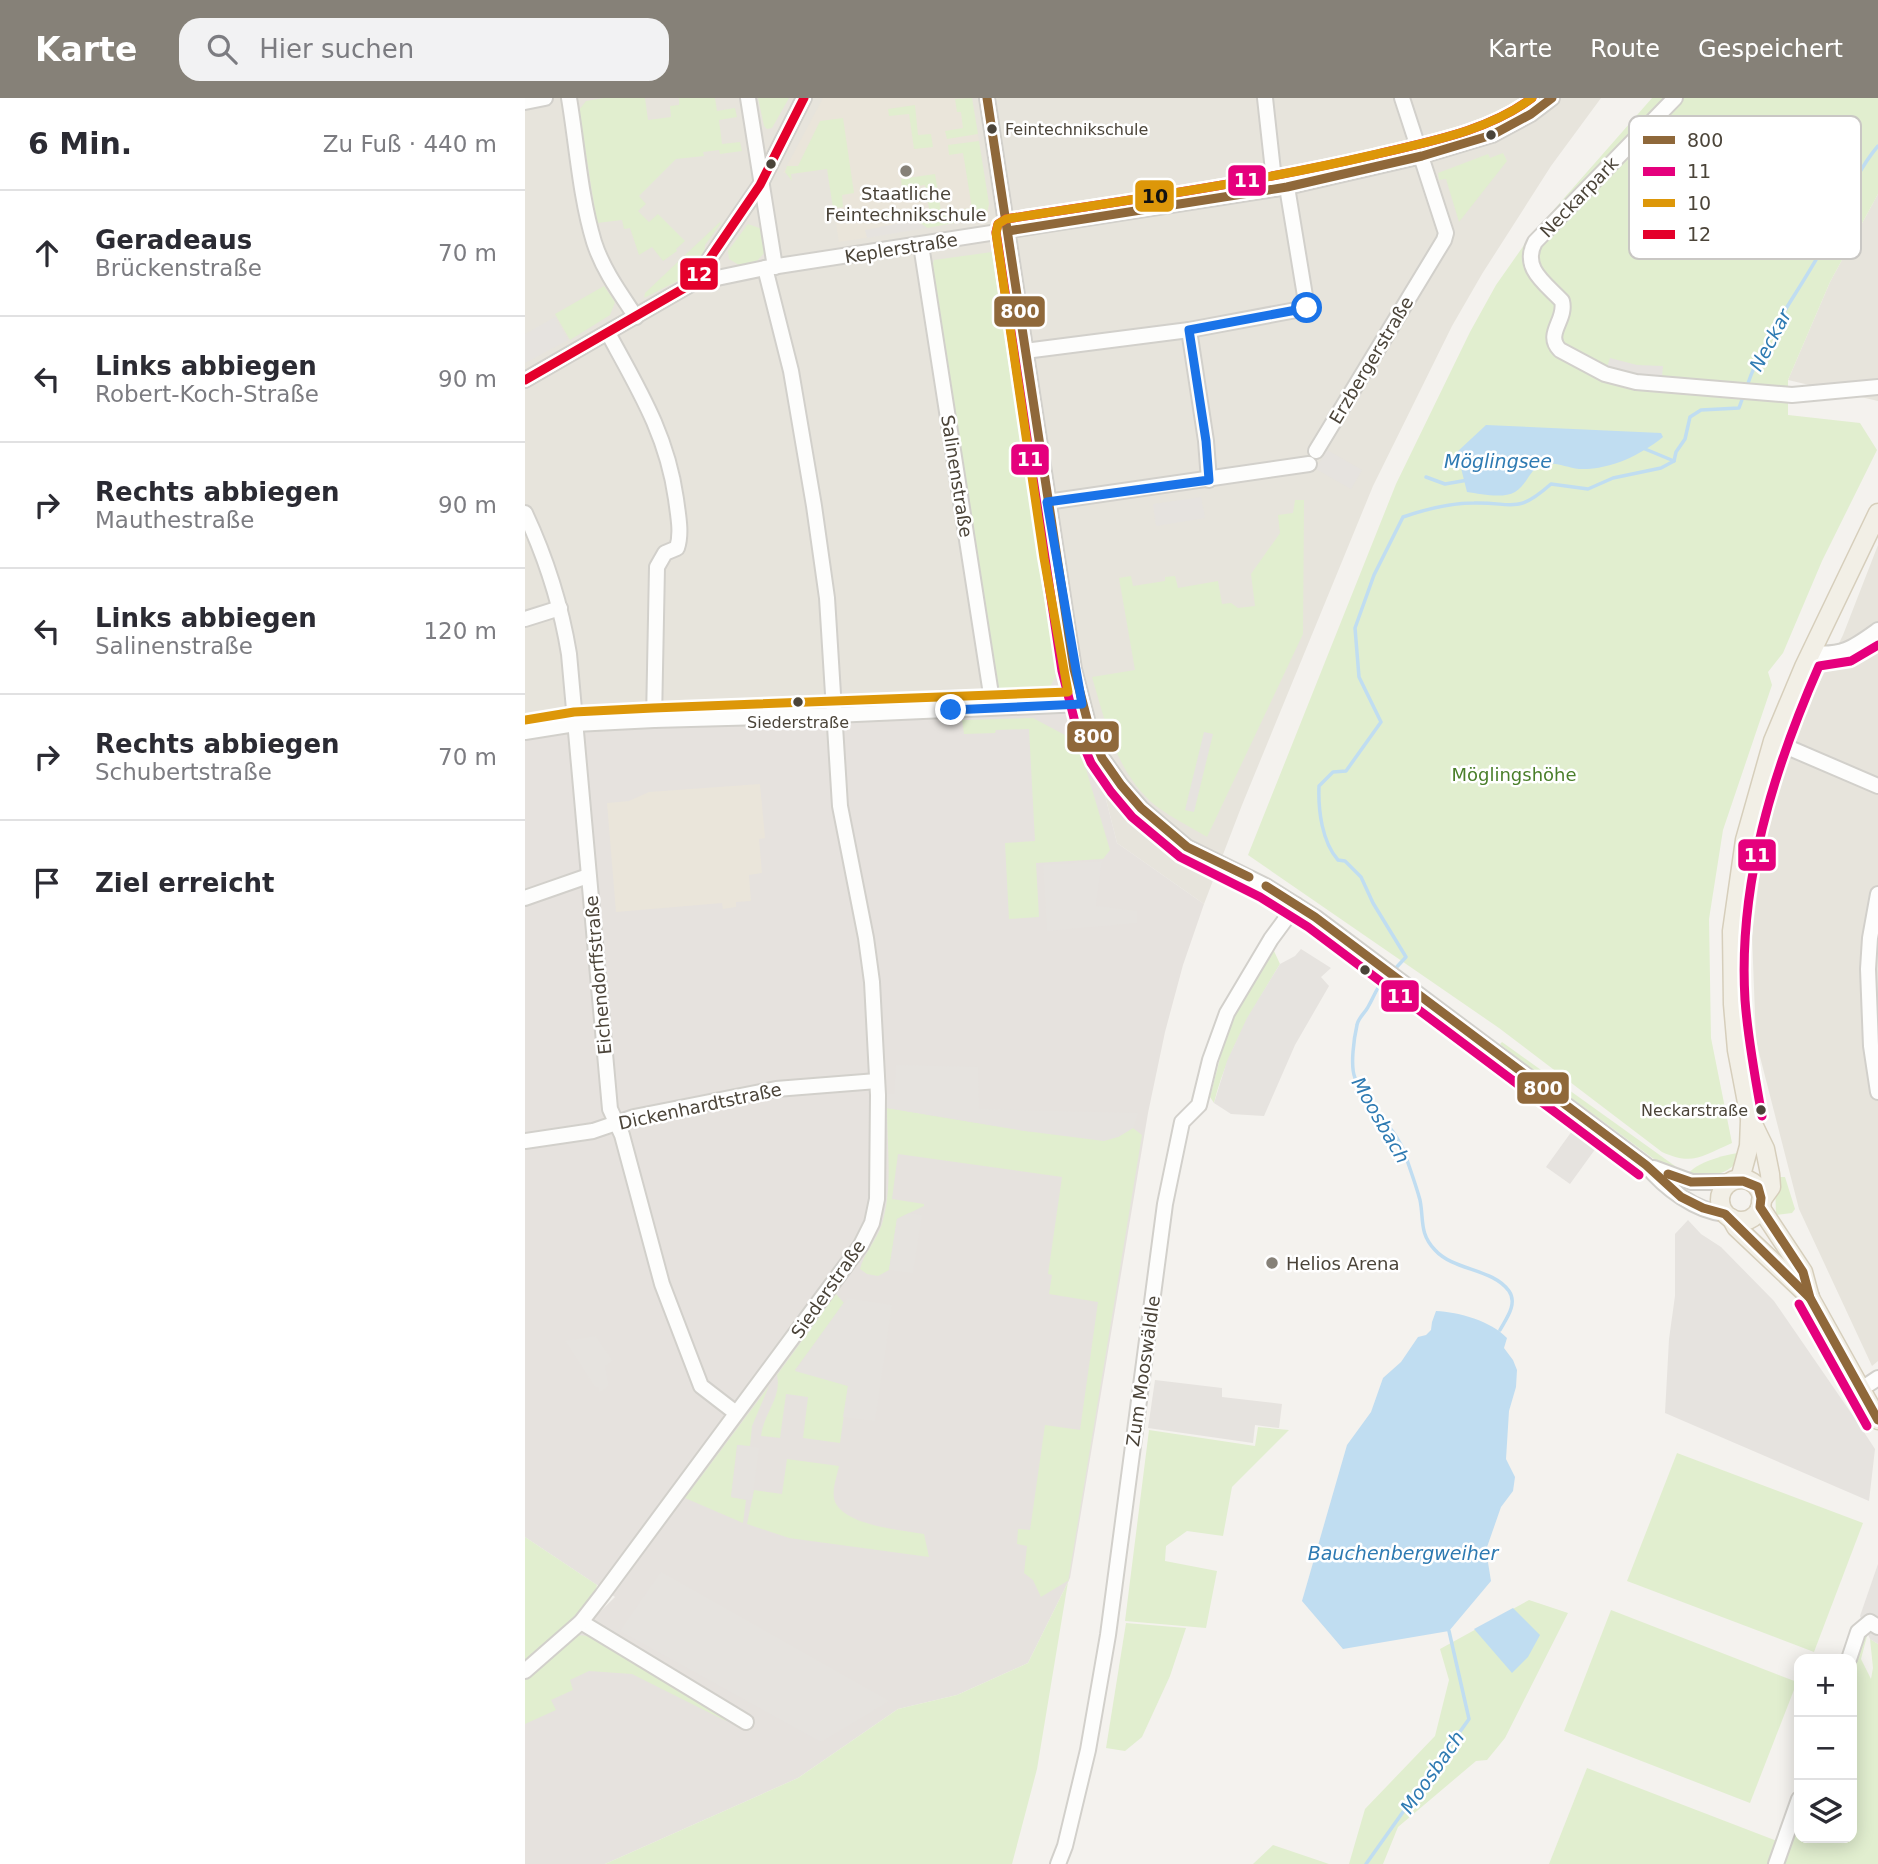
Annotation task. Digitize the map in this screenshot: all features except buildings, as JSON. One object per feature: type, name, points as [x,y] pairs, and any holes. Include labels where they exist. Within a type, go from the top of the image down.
[{"type":"main road","points":[[1728,1216],[1747,1220],[1755,1215],[1771,1187],[1765,1149],[1751,1118],[1737,1050],[1731,966],[1745,840],[1773,741],[1811,653],[1878,513]]},
{"type":"main road","points":[[1751,1118],[1749,1146],[1735,1181],[1720,1196],[1720,1204],[1736,1227],[1810,1298]]},
{"type":"main road","points":[[1735,1181],[1756,1185],[1761,1204],[1803,1272],[1810,1298],[1878,1420]]},
{"type":"street","points":[[525,102],[545,98]]},
{"type":"street","points":[[569,98],[595,244],[609,276],[636,317]]},
{"type":"street","name":"Siederstraße","points":[[525,1671],[581,1622],[837,1279],[861,1245],[872,1223],[877,1188],[877,1081],[872,982],[840,806],[827,598],[791,371],[770,267],[748,98]]},
{"type":"street","points":[[525,380],[693,283],[760,185],[804,98]]},
{"type":"street","points":[[987,98],[1047,502],[1082,704],[1102,758],[1134,800],[1187,847],[1249,877],[1296,905],[1462,1026],[1692,1203],[1728,1216]]},
{"type":"street","points":[[1025,351],[1189,330],[1307,308],[1265,98]]},
{"type":"street","name":"Erzbergerstraße","points":[[1209,480],[1312,458],[1444,240],[1446,233],[1402,98]]},
{"type":"street","name":"Keplerstraße","points":[[693,283],[770,267],[1281,188],[1422,156],[1492,135],[1531,114],[1552,98]]},
{"type":"street","name":"Neckarpark","points":[[1658,116],[1675,98]]},
{"type":"street","name":"Neckarpark","points":[[1629,145],[1535,242],[1531,250],[1531,267],[1562,301],[1563,315],[1553,336],[1555,344],[1588,366],[1625,380],[1792,395],[1878,387]]},
{"type":"street","name":"Salinenstraße","points":[[921,245],[993,707]]},
{"type":"street","points":[[1047,502],[1209,480],[1206,441],[1189,330]]},
{"type":"street","points":[[608,334],[653,416],[665,445],[678,510],[677,548],[664,554],[657,567],[654,720]]},
{"type":"street","name":"Eichendorffstraße","points":[[525,513],[560,608],[569,654],[610,1109],[622,1135],[662,1284],[701,1386],[736,1413]]},
{"type":"street","points":[[525,620],[560,608]]},
{"type":"street","points":[[1811,653],[1831,655],[1849,651],[1878,630]]},
{"type":"street","points":[[525,732],[575,724],[654,720],[1082,704]]},
{"type":"street","points":[[1773,741],[1878,786]]},
{"type":"street","points":[[525,898],[588,876]]},
{"type":"street","points":[[1878,894],[1870,938],[1868,969],[1874,1016],[1871,1046],[1878,1091]]},
{"type":"street","name":"Zum Mooswäldle","points":[[1058,1864],[1065,1846],[1087,1750],[1108,1635],[1165,1205],[1182,1122],[1199,1105],[1210,1060],[1227,1013],[1271,939],[1296,905]]},
{"type":"street","name":"Dickenhardtstraße","points":[[525,1141],[593,1131],[634,1116],[776,1089],[877,1081]]},
{"type":"street","points":[[1646,1165],[1692,1182],[1735,1181]]},
{"type":"street","points":[[1860,1390],[1878,1378]]},
{"type":"street","points":[[581,1622],[746,1722]]},
{"type":"street","points":[[1851,1654],[1858,1632],[1871,1622],[1878,1627]]},
{"type":"street","points":[[1776,1864],[1794,1813]]},
{"type":"shaded area","points":[[525,98],[1601,98],[1551,166],[1482,274],[1452,326],[1373,486],[1204,904],[1117,843],[1082,704],[525,732]]},
{"type":"shaded area","name":"Staatliche Feintechnikschule","points":[[823,98],[972,98],[989,214],[983,219],[839,242],[827,169],[783,173]]},
{"type":"shaded area","points":[[1878,194],[1878,401],[1788,380],[1843,259],[1861,259],[1861,225]]},
{"type":"shaded area","points":[[916,220],[927,228],[867,238],[865,230]]},
{"type":"shaded area","points":[[555,317],[568,340],[525,363],[525,334]]},
{"type":"shaded area","points":[[1610,358],[1637,365],[1663,366],[1662,377],[1633,374],[1607,367]]},
{"type":"shaded area","points":[[1327,450],[1362,470],[1351,489],[1316,469]]},
{"type":"shaded area","points":[[1201,497],[1205,518],[1156,526],[1153,504]]},
{"type":"shaded area","points":[[1878,545],[1878,1361],[1872,1366],[1799,1209],[1756,1041],[1752,935],[1769,802],[1803,716],[1843,635]]},
{"type":"shaded area","points":[[1082,704],[1117,843],[1204,904],[1183,965],[1165,1032],[1148,1113],[1070,1578],[1028,1663],[957,1695],[898,1709],[798,1778],[605,1864],[525,1864],[525,1686],[615,1597],[525,1537],[525,732]]},
{"type":"shaded area","points":[[1204,732],[1213,734],[1194,812],[1185,810]]},
{"type":"shaded area","points":[[760,784],[765,838],[759,839],[762,873],[749,875],[751,901],[736,902],[736,907],[723,909],[722,903],[616,912],[607,803],[629,801],[649,792]]},
{"type":"shaded area","points":[[1102,861],[1096,906],[1137,911],[1137,923],[1047,931],[1043,865]]},
{"type":"shaded area","points":[[1301,949],[1331,968],[1321,977],[1329,986],[1295,1045],[1264,1116],[1231,1114],[1214,1103],[1227,1061],[1247,1018],[1280,964],[1295,956]]},
{"type":"shaded area","points":[[896,1065],[978,1067],[979,1109],[1138,1113],[1133,1128],[1104,1141],[887,1108],[887,1094],[894,1094]]},
{"type":"shaded area","points":[[1572,1131],[1596,1148],[1570,1184],[1546,1167]]},
{"type":"shaded area","points":[[909,1213],[922,1215],[913,1273],[889,1270],[897,1219]]},
{"type":"shaded area","points":[[1688,1220],[1701,1234],[1721,1247],[1774,1301],[1875,1449],[1869,1501],[1665,1413],[1669,1339],[1675,1296],[1675,1234]]},
{"type":"shaded area","points":[[847,1298],[892,1305],[875,1421],[843,1417],[848,1386],[795,1371]]},
{"type":"shaded area","points":[[596,1336],[613,1361],[605,1366],[609,1386],[599,1393],[599,1388],[594,1386],[565,1341]]},
{"type":"shaded area","points":[[1155,1380],[1222,1388],[1222,1397],[1282,1404],[1279,1428],[1255,1425],[1253,1443],[1148,1428]]},
{"type":"shaded area","points":[[738,1445],[759,1448],[752,1500],[731,1497]]},
{"type":"shaded area","points":[[1878,1564],[1878,1644],[1870,1639],[1860,1616]]},
{"type":"shaded area","points":[[661,1572],[889,1701],[821,1742],[620,1631]]},
{"type":"green space","points":[[645,98],[648,120],[671,117],[670,106],[679,105],[679,98],[715,98],[717,111],[735,108],[737,117],[719,120],[722,144],[740,142],[742,151],[720,154],[719,150],[703,152],[704,156],[676,159],[639,196],[646,204],[638,211],[649,222],[658,214],[685,241],[663,261],[652,247],[639,255],[630,228],[624,229],[622,220],[597,223],[579,110],[586,101]]},
{"type":"green space","points":[[758,98],[789,98],[772,128],[767,129],[764,126]]},
{"type":"green space","points":[[972,98],[978,134],[947,139],[945,131],[963,128],[961,112],[957,112],[955,99]]},
{"type":"green space","name":"Möglingshöhe","points":[[1652,98],[1878,98],[1878,194],[1861,225],[1861,116],[1636,116]]},
{"type":"green space","points":[[915,105],[918,135],[931,134],[933,147],[914,149],[909,114],[889,116],[888,109]]},
{"type":"green space","points":[[843,118],[854,193],[842,195],[843,207],[833,208],[827,169],[791,174],[792,181],[785,172],[787,166],[798,166],[820,121]]},
{"type":"green space","name":"Möglingshöhe","points":[[1629,124],[1629,259],[1843,259],[1788,380],[1788,415],[1860,423],[1877,450],[1822,561],[1783,653],[1768,672],[1772,685],[1723,830],[1709,919],[1711,1038],[1732,1143],[1697,1158],[1682,1158],[1662,1152],[1499,1028],[1248,855],[1396,484],[1470,332],[1496,285],[1529,238]]},
{"type":"green space","points":[[979,141],[989,204],[986,217],[927,228],[916,220],[912,221],[911,217],[930,214],[925,185],[902,188],[901,179],[935,174],[944,216],[955,214],[956,210],[972,208],[963,153],[949,155],[948,145]]},
{"type":"green space","points":[[1503,153],[1507,161],[1459,222],[1446,179],[1439,180],[1438,173],[1488,154],[1490,158]]},
{"type":"green space","points":[[720,222],[705,245],[704,259],[695,272],[644,298],[645,293]]},
{"type":"green space","points":[[748,224],[762,229],[766,251],[757,261],[739,265],[729,259],[728,251]]},
{"type":"green space","points":[[992,252],[1012,346],[1058,671],[1049,689],[998,695],[931,269],[934,260]]},
{"type":"green space","points":[[604,286],[615,302],[610,315],[570,340],[555,314]]},
{"type":"green space","points":[[1295,500],[1304,500],[1303,634],[1207,837],[1156,806],[1131,779],[1114,747],[1092,677],[1135,670],[1119,578],[1131,576],[1133,586],[1165,581],[1165,577],[1175,576],[1178,588],[1218,581],[1222,604],[1231,603],[1238,608],[1255,606],[1251,574],[1280,533],[1278,515],[1293,513]]},
{"type":"green space","points":[[1033,718],[1078,742],[1110,850],[1103,859],[1036,863],[1039,917],[1009,919],[1005,843],[1035,841],[1029,729],[964,734],[962,720]]},
{"type":"green space","points":[[1274,951],[1280,964],[1233,1048],[1214,1103],[1210,1097],[1227,1031],[1239,1006]]},
{"type":"green space","points":[[1502,1042],[1675,1166],[1679,1174],[1662,1165],[1512,1054],[1500,1044]]},
{"type":"green space","points":[[887,1108],[1025,1131],[1118,1137],[1133,1128],[1142,1135],[1068,1580],[1041,1597],[1033,1580],[1024,1573],[1027,1546],[1017,1544],[1018,1529],[1030,1530],[1045,1425],[1080,1430],[1098,1302],[1049,1294],[1052,1275],[1048,1274],[1062,1177],[898,1154],[892,1199],[924,1206],[897,1219],[889,1270],[878,1276],[867,1274],[860,1269],[882,1224],[887,1196]]},
{"type":"green space","points":[[1745,1152],[1733,1166],[1720,1173],[1687,1176],[1704,1163]]},
{"type":"green space","points":[[1785,1177],[1795,1209],[1792,1213],[1776,1215],[1775,1181]]},
{"type":"green space","points":[[836,1294],[844,1303],[795,1370],[848,1386],[840,1443],[803,1438],[808,1397],[786,1394],[780,1438],[761,1436],[777,1391],[777,1375]]},
{"type":"green space","points":[[769,1386],[752,1426],[750,1446],[737,1445],[731,1497],[746,1500],[743,1523],[685,1498]]},
{"type":"green space","points":[[1258,1427],[1289,1430],[1232,1487],[1223,1536],[1187,1531],[1166,1546],[1165,1561],[1217,1571],[1206,1628],[1125,1621],[1149,1430],[1255,1446]]},
{"type":"green space","points":[[1677,1453],[1863,1523],[1814,1652],[1627,1581]]},
{"type":"green space","points":[[787,1459],[839,1466],[834,1495],[836,1504],[863,1522],[924,1534],[929,1557],[789,1538],[747,1524],[754,1490],[782,1494]]},
{"type":"green space","points":[[525,1537],[597,1585],[595,1594],[525,1666]]},
{"type":"green space","points":[[1068,1582],[1037,1769],[1012,1864],[605,1864],[798,1778],[898,1709],[957,1695],[1028,1663]]},
{"type":"green space","points":[[1529,1600],[1568,1613],[1505,1738],[1487,1760],[1476,1761],[1398,1827],[1383,1864],[1349,1864],[1365,1809],[1435,1736],[1449,1680],[1440,1649]]},
{"type":"green space","points":[[1611,1610],[1794,1681],[1794,1690],[1750,1803],[1564,1731]]},
{"type":"green space","points":[[1126,1623],[1186,1628],[1170,1676],[1142,1737],[1125,1751],[1106,1748]]},
{"type":"green space","points":[[577,1635],[587,1636],[720,1709],[726,1721],[632,1674],[589,1671],[570,1680],[573,1690],[551,1700],[556,1710],[525,1724],[525,1676]]},
{"type":"green space","points":[[1867,1636],[1861,1659],[1871,1679],[1873,1668],[1870,1639],[1878,1644],[1878,1864],[1785,1864],[1794,1838],[1794,1843],[1857,1843],[1857,1659]]},
{"type":"green space","points":[[1587,1768],[1777,1841],[1768,1864],[1549,1864]]},
{"type":"green space","points":[[1273,1845],[1329,1864],[1253,1864]]},
{"type":"water","name":"Möglingsee","points":[[1486,425],[1661,433],[1663,437],[1634,456],[1602,467],[1579,469],[1554,464],[1540,465],[1520,489],[1510,494],[1467,492],[1457,452]]},
{"type":"water","name":"Bauchenbergweiher","points":[[1436,1311],[1474,1318],[1500,1332],[1507,1338],[1504,1348],[1517,1370],[1516,1387],[1509,1411],[1506,1459],[1515,1477],[1513,1491],[1501,1507],[1486,1550],[1491,1581],[1449,1631],[1343,1649],[1302,1601],[1347,1445],[1371,1412],[1383,1378],[1401,1362],[1418,1337],[1431,1330]]},
{"type":"water","points":[[1513,1608],[1540,1635],[1528,1657],[1512,1673],[1474,1629]]},
{"type":"waterway","name":"Neckar","points":[[1861,170],[1878,146]]},
{"type":"waterway","name":"Neckar","points":[[1747,386],[1763,348],[1816,259]]},
{"type":"waterway","name":"Neckar","points":[[1645,449],[1674,461],[1676,452],[1685,439],[1690,417],[1701,410],[1739,408],[1744,394]]},
{"type":"waterway","name":"Moosbach","points":[[1393,971],[1406,957],[1373,903],[1361,877],[1345,861],[1338,860],[1328,844],[1320,815],[1319,786],[1333,772],[1346,771],[1381,722],[1359,677],[1355,628],[1374,575],[1403,517],[1456,504],[1514,505],[1530,500],[1551,484],[1588,489],[1613,478],[1661,468],[1674,461]]},
{"type":"waterway","name":"Neckar","points":[[1426,477],[1445,484],[1468,480]]},
{"type":"waterway","name":"Moosbach","points":[[1388,976],[1358,1022],[1353,1052],[1355,1078],[1405,1154],[1420,1200],[1424,1232],[1430,1244],[1443,1257],[1493,1278],[1509,1291],[1512,1306],[1500,1330]]},
{"type":"waterway","name":"Moosbach","points":[[1366,1864],[1469,1719],[1449,1631]]},
{"type":"transit line","name":"12","points":[[525,380],[693,283],[760,185],[804,98]]},
{"type":"transit line","name":"800","points":[[987,98],[1074,669],[1089,727],[1102,758],[1141,808],[1187,847],[1249,877]]},
{"type":"transit line","name":"11","points":[[1532,98],[1476,128],[1435,140],[1282,174],[1006,219],[998,224],[996,232],[1062,671],[1077,730],[1091,763],[1132,817],[1180,857],[1260,897],[1308,927],[1639,1175]]},
{"type":"transit line","name":"10","points":[[525,720],[574,712],[1068,692],[1044,558],[996,233],[998,224],[1006,219],[1282,174],[1414,145],[1476,128],[1532,98]]},
{"type":"transit line","name":"800","points":[[1008,231],[1287,187],[1422,156],[1492,135],[1531,114],[1552,98]]},
{"type":"transit line","name":"11","points":[[1762,1116],[1746,1015],[1744,957],[1753,871],[1762,829],[1787,746],[1819,666],[1851,661],[1878,645]]},
{"type":"transit line","name":"800","points":[[1266,886],[1315,917],[1646,1165],[1681,1197],[1703,1208],[1725,1214],[1810,1298]]},
{"type":"transit line","name":"800","points":[[1668,1174],[1691,1182],[1743,1181],[1758,1187],[1760,1207],[1803,1272],[1810,1298],[1878,1420]]},
{"type":"transit line","name":"11","points":[[1799,1304],[1867,1426]]},
{"type":"place","name":"Feintechnikschule","points":[[992,129]]},
{"type":"place","name":"Staatliche Feintechnikschule","points":[[906,171]]},
{"type":"place","name":"Siederstraße","points":[[798,702]]},
{"type":"place","name":"Neckarstraße","points":[[1761,1110]]},
{"type":"place","name":"Helios Arena","points":[[1272,1263]]},
{"type":"route","points":[[951,710],[1082,704],[1047,502],[1209,480],[1206,441],[1189,330],[1307,308]]}]
